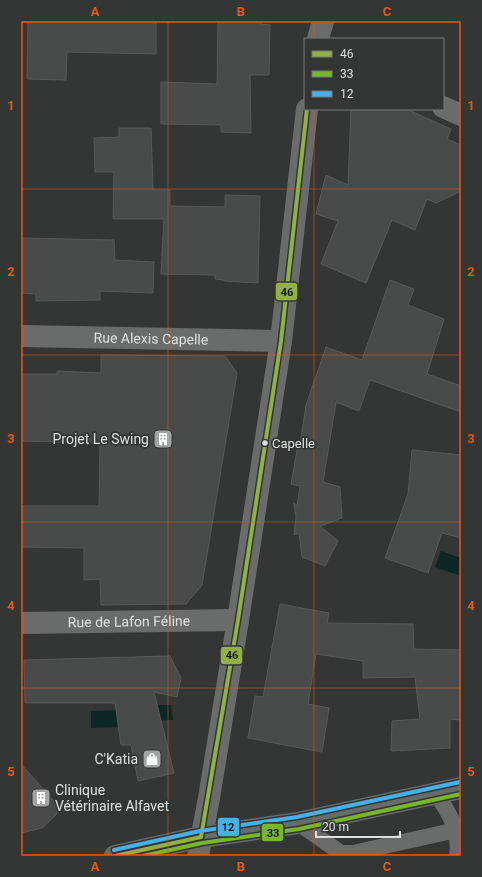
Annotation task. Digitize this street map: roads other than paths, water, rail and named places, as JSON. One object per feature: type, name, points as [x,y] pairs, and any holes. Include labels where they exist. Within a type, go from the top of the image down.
[{"type":"street","points":[[318,38],[323,21]]},
{"type":"street","points":[[444,107],[461,115]]},
{"type":"street","points":[[200,846],[238,620],[281,341],[307,110]]},
{"type":"street","name":"Rue Alexis Capelle","points":[[21,336],[281,341]]},
{"type":"street","name":"Rue de Lafon Féline","points":[[21,623],[238,620]]},
{"type":"street","points":[[115,856],[200,846],[461,788]]},
{"type":"lane","points":[[436,794],[452,817],[458,830],[457,856]]},
{"type":"lane","points":[[298,823],[341,853],[353,853],[458,830]]},
{"type":"water","points":[[441,551],[461,558],[461,576],[435,567]]},
{"type":"water","points":[[140,705],[171,705],[173,720],[140,721]]},
{"type":"water","points":[[120,710],[122,727],[91,728],[91,711]]},
{"type":"place","name":"Projet Le Swing","points":[[163,439]]},
{"type":"place","name":"Capelle","points":[[265,443]]},
{"type":"place","name":"C'Katia","points":[[152,759]]},
{"type":"place","name":"Clinique Vétérinaire Alfavet","points":[[41,798]]}]
